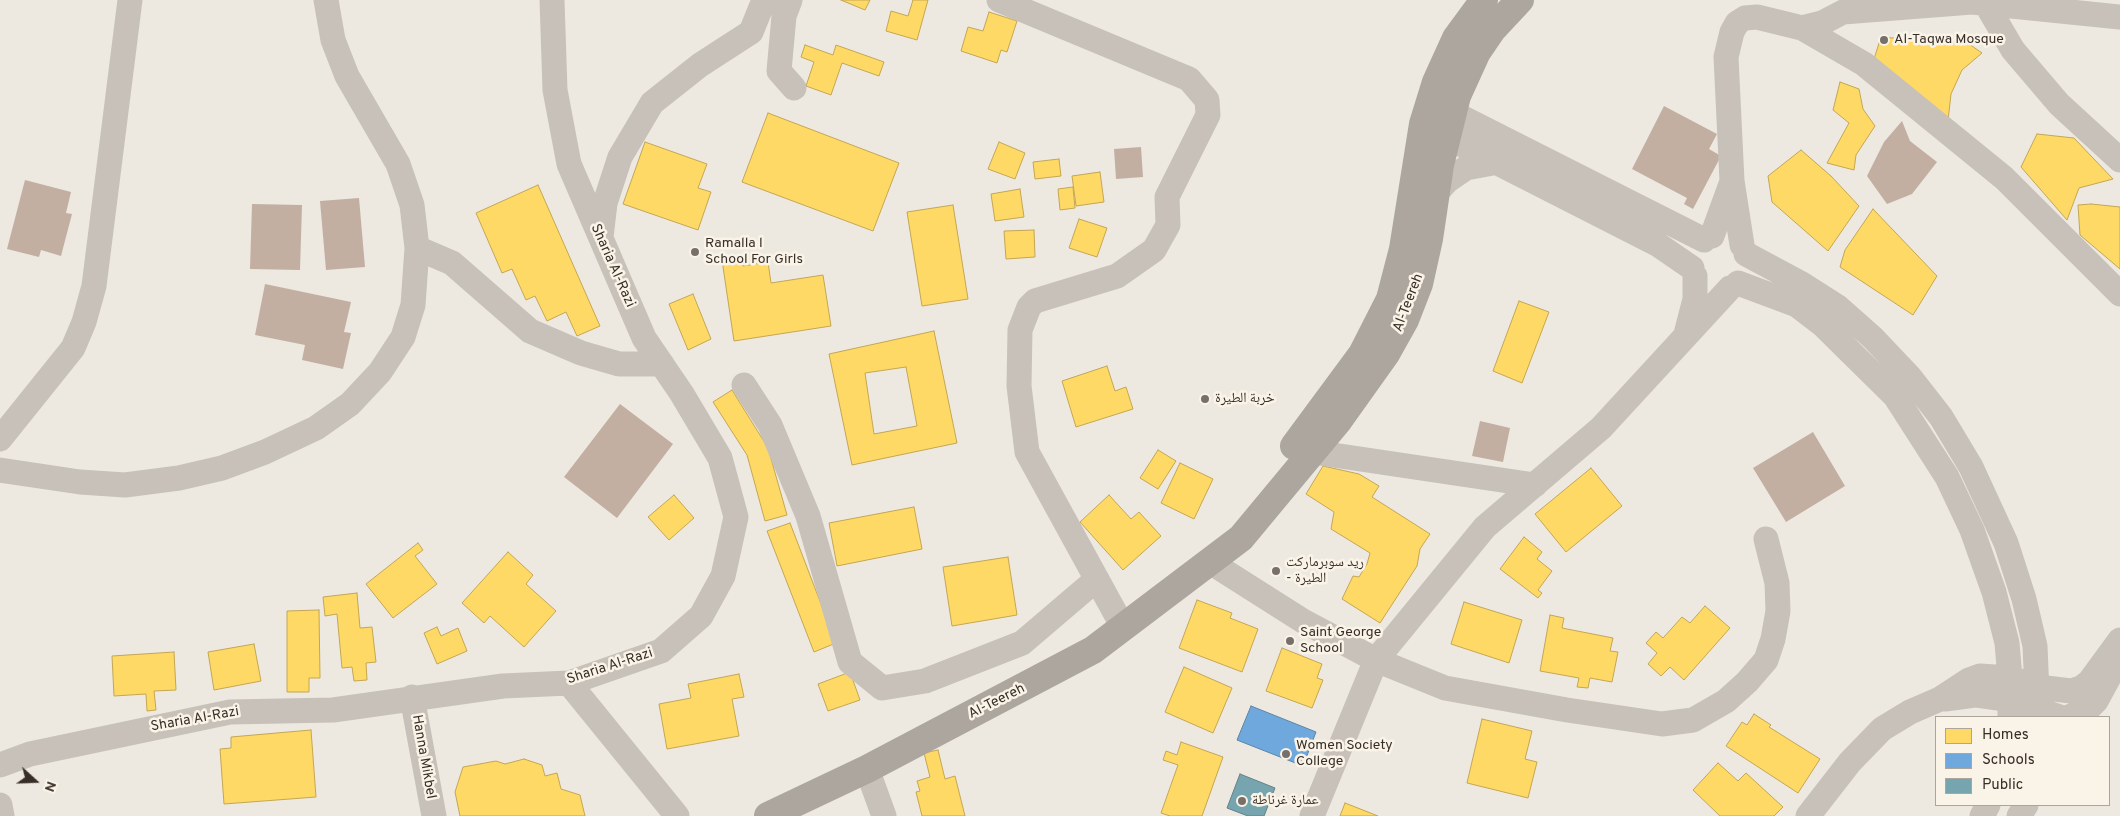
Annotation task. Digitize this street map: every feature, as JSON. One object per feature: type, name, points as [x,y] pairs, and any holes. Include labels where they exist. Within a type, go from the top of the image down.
[{"type":"main road","name":"Al-Teereh","points":[[1210,562],[1225,529],[1314,421],[1362,354],[1377,327],[1390,299],[1403,249],[1424,119],[1436,82],[1456,38],[1484,0]]},
{"type":"main road","name":"Al-Teereh","points":[[768,816],[867,769],[1042,679],[1093,650],[1241,538],[1340,420],[1381,361],[1405,320],[1419,284],[1457,96],[1477,52],[1492,30],[1520,0]]},
{"type":"street","points":[[0,439],[73,348],[84,322],[94,286],[101,215],[130,0]]},
{"type":"street","points":[[0,470],[80,482],[125,485],[179,478],[231,465],[265,452],[316,428],[350,404],[380,372],[403,337],[413,305],[417,248],[412,205],[398,164],[347,76],[333,40],[326,0]]},
{"type":"street","name":"Sharia Al-Razi","points":[[0,765],[30,754],[230,712],[333,710],[412,697],[503,686],[569,683],[661,651],[701,616],[723,576],[736,517],[720,458],[682,394],[644,338],[600,240],[569,164],[555,90],[552,0]]},
{"type":"street","points":[[600,240],[605,203],[620,157],[652,103],[700,65],[751,32],[764,0]]},
{"type":"street","points":[[790,0],[784,16],[779,71],[794,88]]},
{"type":"street","points":[[999,0],[1189,79],[1207,100],[1208,114],[1167,197],[1168,224],[1154,250],[1117,276],[1035,301],[1029,307],[1020,330],[1019,386],[1028,452],[1124,627]]},
{"type":"street","points":[[1802,28],[1822,23],[1843,6],[1972,2],[2120,17]]},
{"type":"street","points":[[1986,4],[2013,50],[2059,104],[2120,160]]},
{"type":"street","points":[[1312,816],[1376,660],[1485,527],[1601,428],[1746,272],[1744,249],[1732,181],[1726,57],[1732,32],[1746,10],[1756,17],[1802,28],[1864,64],[2004,178],[2120,294]]},
{"type":"street","points":[[1424,119],[1450,125],[1708,238],[1726,235],[1744,249],[1838,307],[1873,338],[1909,376],[1941,417],[1971,467],[2006,544],[2024,599],[2035,646],[2043,708]]},
{"type":"street","points":[[1450,125],[1498,162],[1657,244],[1694,272],[1708,288],[1717,290],[1734,286],[1797,306],[1823,325],[1895,396],[1947,476],[1972,530],[1996,600],[2007,642],[2010,698]]},
{"type":"street","points":[[1436,194],[1457,173],[1466,168],[1498,162]]},
{"type":"street","points":[[1682,343],[1692,313],[1694,251],[1708,238],[1732,181]]},
{"type":"street","points":[[417,248],[452,263],[530,331],[581,353],[619,364],[662,364]]},
{"type":"street","points":[[744,385],[770,425],[808,516],[850,662],[882,688],[925,681],[1022,644],[1097,579]]},
{"type":"street","points":[[1313,452],[1535,485]]},
{"type":"street","points":[[1210,562],[1303,621],[1376,660],[1445,688],[1567,710],[1662,724],[1693,720],[1726,701],[1747,682],[1766,660],[1773,638],[1778,610],[1777,583],[1766,539]]},
{"type":"street","points":[[1808,816],[1850,762],[1882,729],[1910,712],[1940,699],[1969,680],[1980,676],[2010,698],[2043,708],[2081,688],[2090,681],[2120,640]]},
{"type":"street","points":[[2080,715],[2110,677],[2120,653]]},
{"type":"street","points":[[569,683],[677,816]]},
{"type":"street","name":"Hanna Mikbel","points":[[412,697],[434,816]]},
{"type":"street","points":[[867,769],[884,816]]},
{"type":"street","points":[[0,805],[2,816]]},
{"type":"building: Homes","points":[[841,0],[870,0],[865,10]]},
{"type":"building: Homes","points":[[913,0],[928,0],[917,40],[886,31],[891,11],[908,16]]},
{"type":"building: Homes","points":[[989,12],[1017,21],[1007,52],[1001,50],[997,63],[961,51],[968,27],[983,31]]},
{"type":"building: Homes","points":[[1881,37],[1969,44],[1982,53],[1962,70],[1951,94],[1948,121],[1874,59]]},
{"type":"building: Homes","points":[[805,45],[833,55],[836,45],[884,62],[879,76],[842,63],[831,95],[806,86],[814,62],[801,57]]},
{"type":"building: Homes","points":[[1840,82],[1859,89],[1863,109],[1875,126],[1856,155],[1854,170],[1827,163],[1849,123],[1833,110]]},
{"type":"building: Homes","points":[[768,113],[899,163],[873,231],[742,182]]},
{"type":"building: Homes","points":[[2037,134],[2074,138],[2113,179],[2079,188],[2067,220],[2021,167]]},
{"type":"building: Homes","points":[[645,142],[707,164],[698,188],[711,192],[698,230],[623,204]]},
{"type":"building: Homes","points":[[999,142],[1025,153],[1015,179],[988,169]]},
{"type":"building: Homes","points":[[1801,150],[1831,176],[1859,206],[1828,251],[1772,202],[1768,176]]},
{"type":"building: Homes","points":[[1059,159],[1061,176],[1035,179],[1033,162]]},
{"type":"building: Homes","points":[[1100,172],[1104,202],[1076,206],[1072,176]]},
{"type":"building: Homes","points":[[538,185],[600,326],[577,336],[566,312],[547,321],[535,296],[526,300],[512,269],[502,273],[476,213]]},
{"type":"building: Homes","points":[[1073,187],[1075,208],[1060,210],[1058,189]]},
{"type":"building: Homes","points":[[1020,189],[1024,217],[995,221],[991,194]]},
{"type":"building: Homes","points":[[2091,204],[2120,207],[2120,269],[2080,235],[2078,205]]},
{"type":"building: Homes","points":[[953,205],[968,299],[922,306],[907,212]]},
{"type":"building: Homes","points":[[1873,209],[1937,276],[1913,315],[1840,267],[1845,250]]},
{"type":"building: Homes","points":[[1079,219],[1107,228],[1097,257],[1069,248]]},
{"type":"building: Homes","points":[[1034,230],[1035,257],[1006,259],[1004,231]]},
{"type":"building: Homes","points":[[742,257],[743,266],[768,262],[771,283],[823,275],[831,326],[734,341],[722,260]]},
{"type":"building: Homes","points":[[693,294],[711,339],[688,350],[669,304]]},
{"type":"building: Homes","points":[[1519,301],[1549,312],[1522,383],[1493,371]]},
{"type":"building: Homes","points":[[934,331],[957,443],[852,465],[829,354]],"holes":[[[906,367],[917,426],[874,434],[865,373]]]},
{"type":"building: Homes","points":[[1107,366],[1115,391],[1126,387],[1133,409],[1076,427],[1062,381]]},
{"type":"building: Homes","points":[[732,390],[768,448],[787,515],[765,521],[747,455],[713,402]]},
{"type":"building: Homes","points":[[1158,450],[1176,461],[1158,489],[1140,478]]},
{"type":"building: Homes","points":[[1180,463],[1213,479],[1194,519],[1161,503]]},
{"type":"building: Homes","points":[[1323,466],[1359,474],[1379,486],[1372,497],[1430,534],[1420,549],[1417,566],[1380,623],[1342,599],[1353,576],[1359,577],[1367,564],[1370,553],[1331,529],[1334,512],[1306,494]]},
{"type":"building: Homes","points":[[1591,468],[1622,506],[1566,552],[1535,514]]},
{"type":"building: Homes","points":[[674,495],[694,518],[669,540],[648,517]]},
{"type":"building: Homes","points":[[1109,495],[1131,519],[1139,512],[1161,536],[1123,570],[1080,522]]},
{"type":"building: Homes","points":[[914,507],[922,549],[837,566],[829,523]]},
{"type":"building: Homes","points":[[790,523],[836,643],[814,652],[767,531]]},
{"type":"building: Homes","points":[[1524,537],[1542,552],[1537,559],[1552,571],[1538,590],[1542,593],[1538,598],[1500,569]]},
{"type":"building: Homes","points":[[418,543],[423,550],[415,556],[437,584],[393,618],[366,584]]},
{"type":"building: Homes","points":[[508,552],[533,575],[526,584],[556,611],[524,647],[490,616],[484,623],[462,603]]},
{"type":"building: Homes","points":[[1008,557],[1017,615],[952,626],[943,567]]},
{"type":"building: Homes","points":[[357,593],[360,628],[372,627],[376,662],[366,663],[367,680],[354,681],[352,667],[342,668],[337,614],[325,616],[323,597]]},
{"type":"building: Homes","points":[[1197,600],[1232,613],[1230,618],[1258,629],[1242,672],[1179,648]]},
{"type":"building: Homes","points":[[1464,602],[1522,620],[1509,663],[1451,644]]},
{"type":"building: Homes","points":[[1705,606],[1730,628],[1684,680],[1670,667],[1661,676],[1648,664],[1657,653],[1646,643],[1656,632],[1663,638],[1682,617],[1690,623]]},
{"type":"building: Homes","points":[[319,610],[320,678],[309,678],[309,692],[287,692],[287,611]]},
{"type":"building: Homes","points":[[1550,615],[1564,618],[1562,628],[1613,638],[1610,651],[1618,652],[1612,682],[1590,678],[1588,688],[1577,687],[1579,678],[1540,671]]},
{"type":"building: Homes","points":[[437,627],[441,636],[458,628],[467,651],[437,664],[424,633]]},
{"type":"building: Homes","points":[[254,644],[261,681],[214,690],[208,652]]},
{"type":"building: Homes","points":[[1282,648],[1322,664],[1317,678],[1323,680],[1312,708],[1266,691]]},
{"type":"building: Homes","points":[[174,652],[176,690],[154,691],[156,710],[147,711],[146,694],[114,696],[112,656]]},
{"type":"building: Homes","points":[[1184,667],[1232,688],[1213,733],[1165,712]]},
{"type":"building: Homes","points":[[850,672],[860,700],[828,711],[818,684]]},
{"type":"building: Homes","points":[[739,674],[744,697],[732,699],[739,736],[667,749],[659,704],[691,698],[688,684]]},
{"type":"building: Homes","points":[[1754,714],[1771,725],[1769,727],[1820,759],[1798,793],[1726,746],[1742,722],[1747,725]]},
{"type":"building: Homes","points":[[1482,719],[1532,731],[1525,759],[1537,762],[1528,798],[1467,783]]},
{"type":"building: Homes","points":[[311,730],[316,797],[224,804],[220,749],[231,748],[231,737]]},
{"type":"building: Homes","points":[[1181,742],[1223,757],[1202,816],[1170,816],[1161,813],[1178,765],[1163,760],[1166,751],[1177,755]]},
{"type":"building: Homes","points":[[938,750],[945,779],[955,776],[965,816],[922,816],[916,792],[920,791],[917,781],[930,777],[924,753]]},
{"type":"building: Homes","points":[[524,759],[542,765],[545,776],[557,773],[561,789],[580,795],[585,816],[460,816],[455,792],[463,767],[496,761],[505,764]]},
{"type":"building: Homes","points":[[1718,763],[1738,781],[1746,773],[1783,807],[1774,816],[1720,816],[1693,790]]},
{"type":"building: Homes","points":[[1345,803],[1378,816],[1340,816]]},
{"type":"building: Schools","points":[[1251,706],[1316,732],[1303,766],[1237,740]]},
{"type":"building: Public","points":[[1240,774],[1275,788],[1264,816],[1248,816],[1227,808]]},
{"type":"building: Other","points":[[1664,106],[1717,134],[1709,149],[1721,156],[1693,209],[1684,204],[1687,198],[1632,169]]},
{"type":"building: Other","points":[[1902,121],[1910,141],[1937,162],[1912,194],[1887,204],[1867,176],[1884,142]]},
{"type":"building: Other","points":[[1141,147],[1143,177],[1116,179],[1114,149]]},
{"type":"building: Other","points":[[25,180],[71,192],[66,213],[72,214],[61,256],[41,250],[39,257],[7,249]]},
{"type":"building: Other","points":[[359,198],[365,267],[326,270],[320,201]]},
{"type":"building: Other","points":[[252,204],[302,205],[300,270],[250,269]]},
{"type":"building: Other","points":[[265,284],[351,302],[344,332],[351,333],[343,369],[302,360],[305,345],[255,335]]},
{"type":"building: Other","points":[[620,404],[673,444],[617,518],[564,477]]},
{"type":"building: Other","points":[[1480,421],[1510,428],[1503,462],[1472,456]]},
{"type":"building: Other","points":[[1813,432],[1845,486],[1786,522],[1753,468]]},
{"type":"place","name":"Al-Taqwa Mosque","points":[[1884,40]]},
{"type":"place","name":"Ramalla l School For Girls","points":[[695,252]]},
{"type":"place","name":"خربة الطيرة","points":[[1205,399]]},
{"type":"place","name":"ريد سوبرماركت - الطيرة","points":[[1276,571]]},
{"type":"place","name":"Saint George School","points":[[1290,641]]},
{"type":"place","name":"Women Society College","points":[[1286,754]]},
{"type":"place","name":"عمارة غرناطة","points":[[1242,801]]}]
